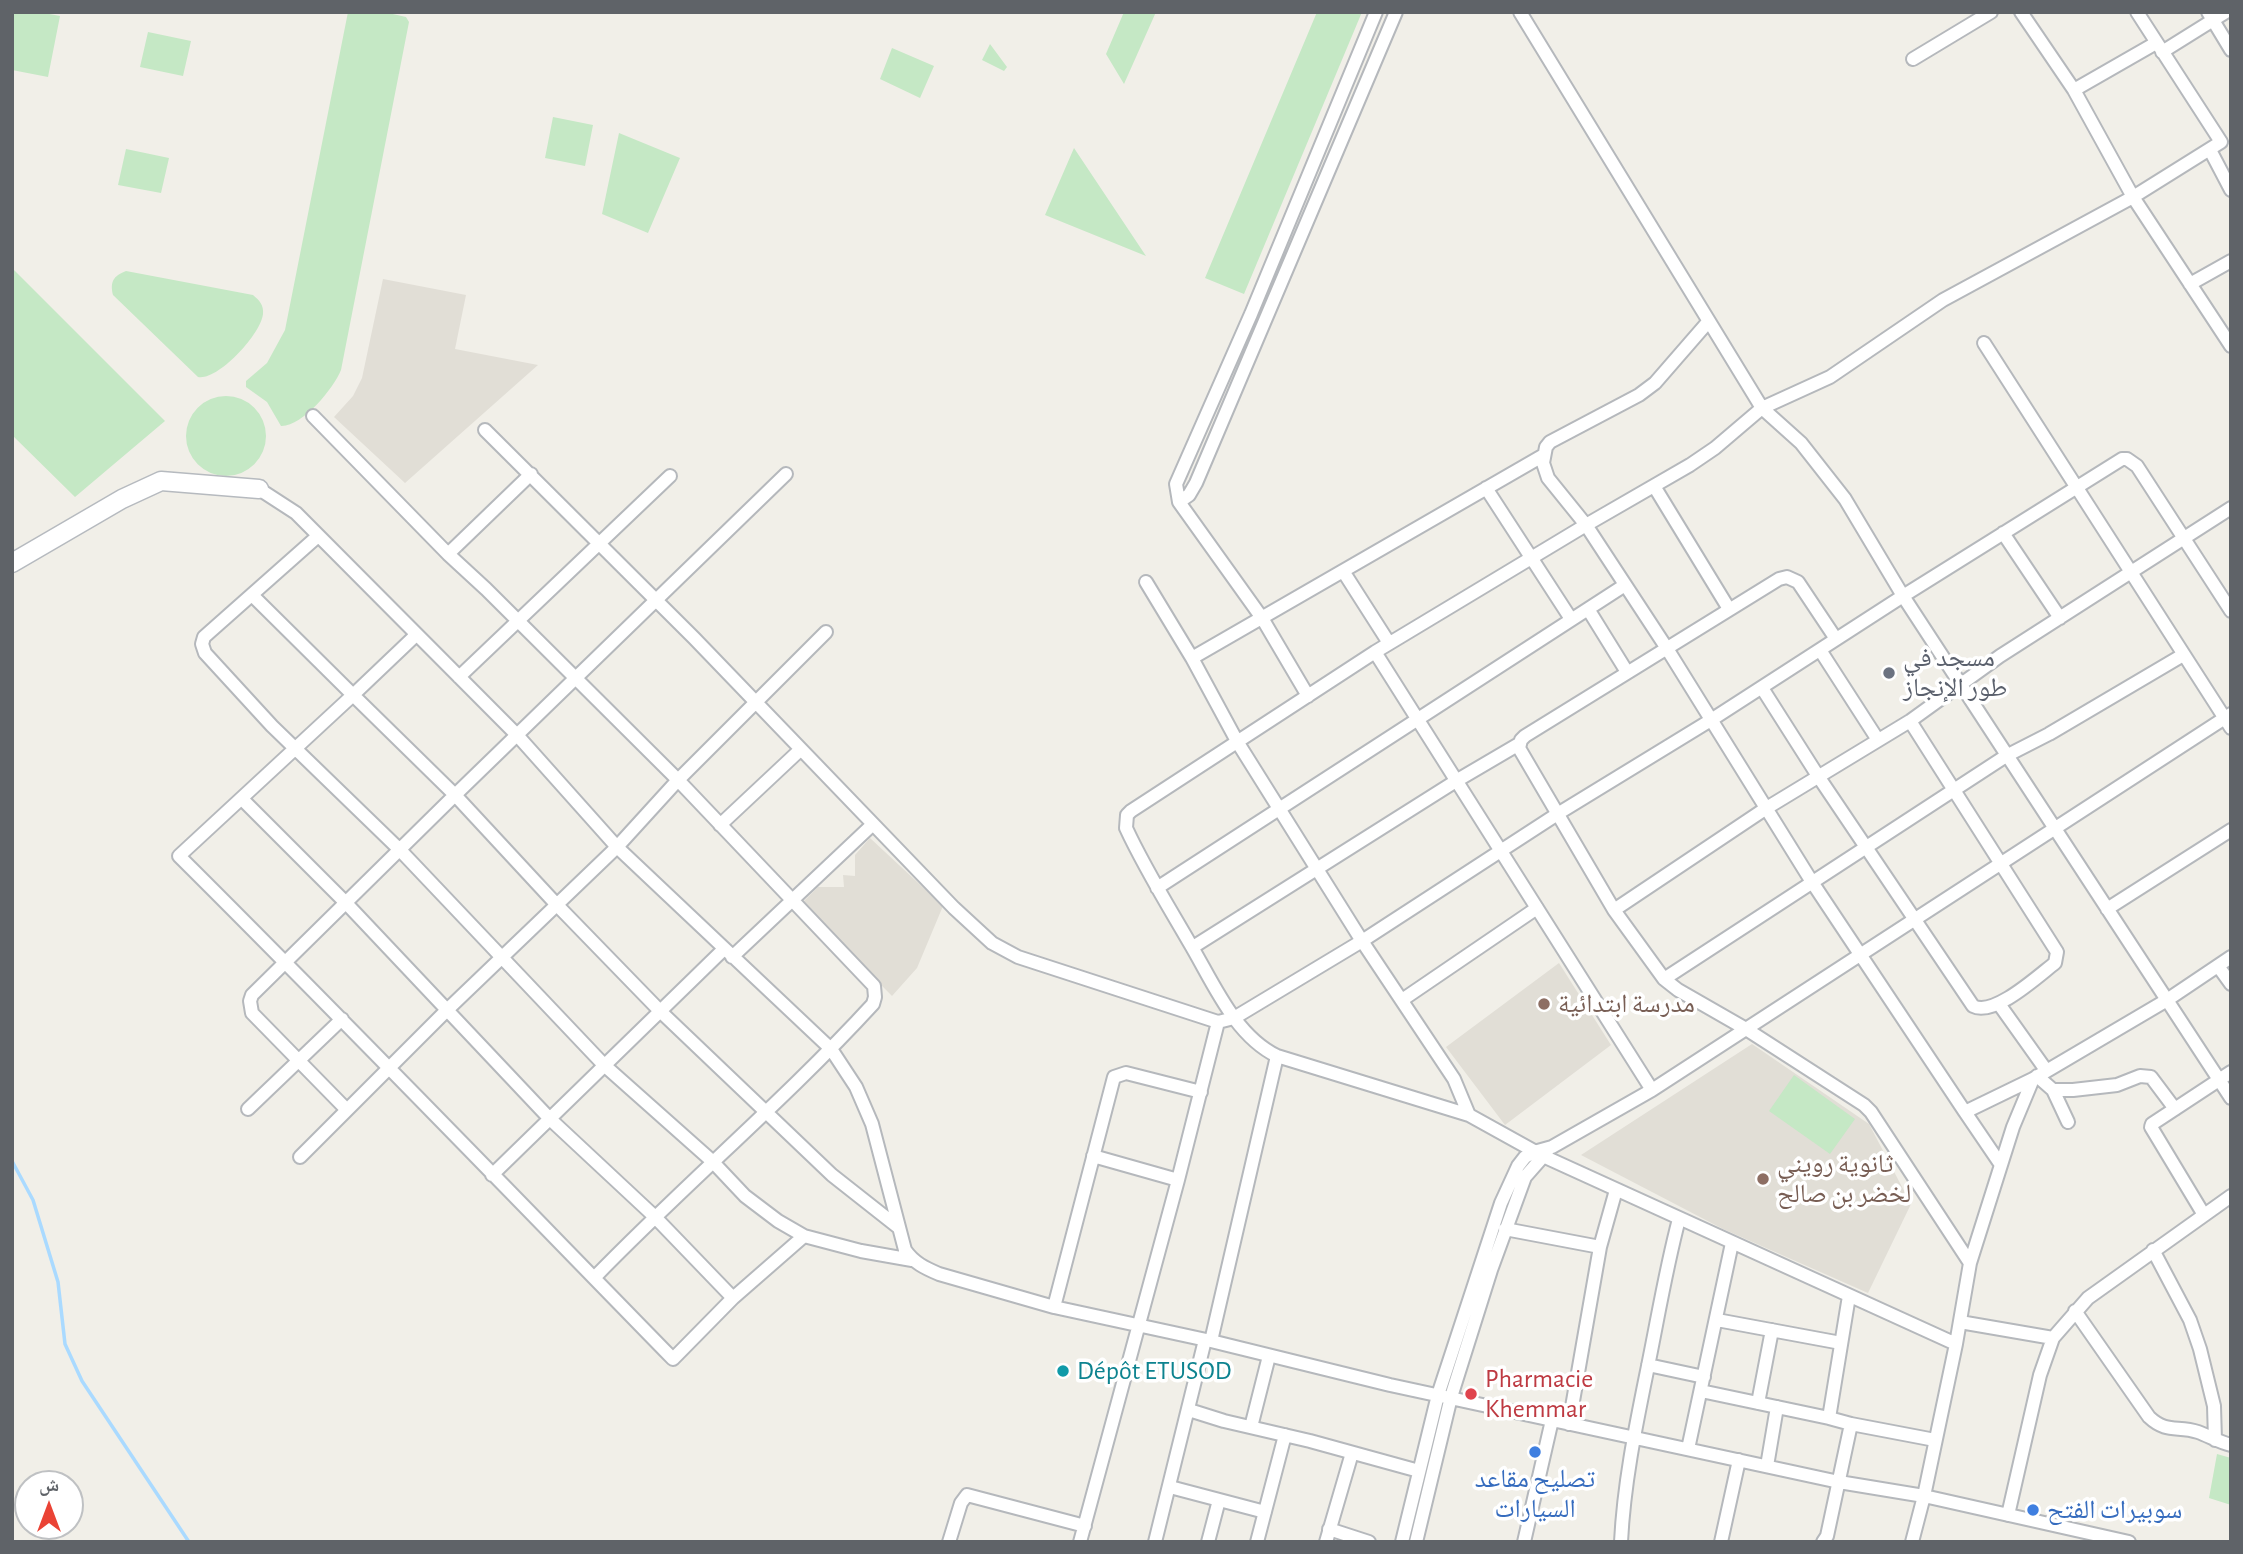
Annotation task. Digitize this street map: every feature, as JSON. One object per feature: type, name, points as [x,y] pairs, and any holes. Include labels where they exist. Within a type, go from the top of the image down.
[{"type":"main road","points":[[12,564],[122,499],[161,481],[259,489]]},
{"type":"street","points":[[1308,696],[1262,618],[1179,502],[1176,491],[1178,478],[1251,314],[1376,12]]},
{"type":"street","points":[[1179,502],[1189,495],[1196,483],[1396,12]]},
{"type":"street","points":[[1520,12],[1762,408],[1788,430],[1827,474],[1852,510],[1961,686],[2231,1098]]},
{"type":"street","points":[[1913,58],[1991,12]]},
{"type":"street","points":[[2021,12],[2074,90],[2133,197],[2231,346]]},
{"type":"street","points":[[1956,1344],[1616,1190],[1469,1115],[1264,1050],[1234,1018],[1157,888],[1126,828],[1127,816],[1131,810],[1389,643],[1716,448],[1762,408],[1830,377],[1943,300],[2133,197],[2226,139],[2137,12]]},
{"type":"street","points":[[2074,90],[2159,47],[2210,16],[2226,12]]},
{"type":"street","points":[[2210,16],[2231,50]]},
{"type":"street","points":[[2210,150],[2231,190]]},
{"type":"street","points":[[2190,284],[2231,261]]},
{"type":"street","points":[[1708,321],[1671,368],[1655,383],[1639,395],[1550,442],[1542,463],[1548,478],[1586,525],[1666,647],[1812,882],[2001,1165]]},
{"type":"street","points":[[1402,1542],[1437,1395],[1501,1203],[1518,1166],[1652,1090],[1999,864],[2229,720],[2129,572],[1984,343]]},
{"type":"street","points":[[313,416],[448,554],[678,780],[874,986],[876,992],[873,1004],[831,1049],[654,1216],[594,1278]]},
{"type":"street","points":[[485,430],[656,600],[872,825],[992,943],[1031,962],[1218,1021],[1234,1018],[1362,941],[1559,813],[1762,688],[2122,459],[2127,459],[2137,466],[2231,611]]},
{"type":"street","points":[[1192,658],[1544,455]]},
{"type":"street","points":[[448,554],[531,474]]},
{"type":"street","points":[[347,1110],[251,1013],[249,1008],[252,995],[786,474]]},
{"type":"street","points":[[459,677],[670,476]]},
{"type":"street","points":[[1654,486],[1729,609]]},
{"type":"street","points":[[1486,488],[1571,619]]},
{"type":"street","points":[[259,489],[296,513],[517,734],[617,847],[831,1049],[856,1087],[872,1124],[898,1227],[905,1250],[912,1260]]},
{"type":"street","points":[[1614,910],[1765,808],[1910,720],[2000,656],[2231,508]]},
{"type":"street","points":[[2003,533],[2060,618]]},
{"type":"street","points":[[318,536],[204,637],[202,649],[295,748],[400,850],[604,1065],[712,1161],[753,1202],[804,1236],[861,1251],[912,1260],[939,1274],[1054,1307],[1569,1424],[1839,1482],[1924,1496],[2106,1540],[2129,1542]]},
{"type":"street","points":[[1343,571],[1389,643]]},
{"type":"street","points":[[1192,947],[1457,780],[1519,744],[1525,736],[1627,671],[1779,579],[1793,578],[1798,582],[1836,639]]},
{"type":"street","points":[[1146,582],[1192,658],[1238,743],[1362,941],[1454,1079],[1469,1115]]},
{"type":"street","points":[[1157,888],[1625,585]]},
{"type":"street","points":[[252,594],[455,795],[660,1011],[832,1175],[898,1227]]},
{"type":"street","points":[[1588,609],[1627,671]]},
{"type":"street","points":[[300,1157],[446,1010],[617,847],[678,780],[826,632]]},
{"type":"street","points":[[416,635],[179,856],[390,1067],[673,1359],[733,1298],[804,1236]]},
{"type":"street","points":[[1821,650],[1878,740]]},
{"type":"street","points":[[1375,652],[1652,1090]]},
{"type":"street","points":[[1664,979],[2007,756],[2183,655]]},
{"type":"street","points":[[1762,688],[1914,920],[1973,1006],[1981,1010],[1998,1004],[2055,963],[2057,955],[1910,720]]},
{"type":"street","points":[[1519,744],[1522,754],[1614,910],[1664,979],[1853,1097],[1871,1112],[1970,1263]]},
{"type":"street","points":[[720,825],[800,750]]},
{"type":"street","points":[[242,799],[346,903],[551,1119],[654,1216],[733,1298]]},
{"type":"street","points":[[492,1175],[660,1011],[791,901],[872,825]]},
{"type":"street","points":[[2107,909],[2231,830]]},
{"type":"street","points":[[1402,1000],[1537,908]]},
{"type":"street","points":[[1965,1112],[2039,1075],[2167,1000],[2231,957]]},
{"type":"street","points":[[2218,966],[2231,984]]},
{"type":"street","points":[[1998,1004],[2039,1075],[2053,1090],[2068,1122]]},
{"type":"street","points":[[248,1109],[342,1019]]},
{"type":"street","points":[[1080,1542],[1218,1021]]},
{"type":"street","points":[[1155,1542],[1208,1341],[1277,1056]]},
{"type":"street","points":[[2204,1215],[2152,1129],[2152,1124],[2231,1072]]},
{"type":"street","points":[[1054,1307],[1112,1082],[1119,1074],[1139,1075],[1201,1092]]},
{"type":"street","points":[[1912,1542],[1956,1344],[1970,1263],[2013,1127],[2039,1075]]},
{"type":"street","points":[[2053,1090],[2096,1089],[2146,1076],[2158,1084],[2175,1109]]},
{"type":"street","points":[[1416,1542],[1451,1397],[1525,1177],[1543,1152]]},
{"type":"street","points":[[1093,1156],[1178,1180]]},
{"type":"street","points":[[1569,1424],[1601,1247],[1616,1190]]},
{"type":"street","points":[[2008,1515],[2040,1376],[2053,1338],[2076,1311],[2103,1286],[2231,1196]]},
{"type":"street","points":[[1621,1542],[1632,1437],[1679,1219]]},
{"type":"street","points":[[1506,1229],[1601,1247]]},
{"type":"street","points":[[1688,1450],[1732,1243]]},
{"type":"street","points":[[2153,1250],[2190,1320],[2200,1349],[2214,1406],[2215,1440]]},
{"type":"street","points":[[1829,1418],[1849,1296]]},
{"type":"street","points":[[2076,1311],[2149,1417],[2157,1424],[2168,1429],[2195,1431],[2231,1445]]},
{"type":"street","points":[[1717,1320],[1841,1343]]},
{"type":"street","points":[[1960,1322],[2053,1338]]},
{"type":"street","points":[[1758,1403],[1772,1330]]},
{"type":"street","points":[[1251,1427],[1269,1356]]},
{"type":"street","points":[[1648,1365],[1704,1377]]},
{"type":"street","points":[[1701,1391],[1936,1440]]},
{"type":"street","points":[[1767,1466],[1777,1407]]},
{"type":"street","points":[[1189,1409],[1419,1471]]},
{"type":"street","points":[[1524,1542],[1552,1420]]},
{"type":"street","points":[[1823,1542],[1827,1536],[1851,1424]]},
{"type":"street","points":[[1257,1542],[1285,1435]]},
{"type":"street","points":[[1352,1453],[1328,1535],[1368,1542]]},
{"type":"street","points":[[1721,1542],[1739,1460]]},
{"type":"street","points":[[1170,1487],[1265,1512]]},
{"type":"street","points":[[950,1542],[961,1503],[967,1495],[1085,1526]]},
{"type":"street","points":[[1208,1542],[1219,1500]]},
{"type":"shaded area","points":[[383,279],[466,295],[455,349],[538,365],[405,483],[334,417],[353,396],[362,378]]},
{"type":"shaded area","points":[[870,838],[943,906],[917,968],[892,996],[801,904],[818,887],[844,887],[843,875],[855,876],[855,855]]},
{"type":"shaded area","name":"مدرسة ابتدائية","points":[[1559,963],[1611,1045],[1505,1125],[1446,1047]]},
{"type":"shaded area","name":"ثانوية رويني لخضر بن صالح","points":[[1752,1044],[1869,1124],[1911,1204],[1868,1293],[1723,1229],[1581,1155]]},
{"type":"green space","points":[[12,12],[39,12],[60,16],[48,77],[12,70]]},
{"type":"green space","points":[[348,12],[384,12],[406,17],[409,22],[341,370],[316,405],[298,420],[281,426],[267,402],[246,387],[246,381],[267,363],[285,330]]},
{"type":"green space","points":[[1124,12],[1156,12],[1124,84],[1106,54]]},
{"type":"green space","points":[[1317,12],[1362,12],[1244,294],[1205,278]]},
{"type":"green space","points":[[148,32],[191,41],[183,76],[140,67]]},
{"type":"green space","points":[[990,44],[1007,67],[1004,71],[982,60]]},
{"type":"green space","points":[[892,48],[934,66],[920,98],[880,79]]},
{"type":"green space","points":[[553,117],[593,125],[585,166],[545,158]]},
{"type":"green space","points":[[619,133],[680,158],[648,233],[602,214]]},
{"type":"green space","points":[[1074,148],[1146,256],[1045,215]]},
{"type":"green space","points":[[126,149],[169,158],[161,193],[118,185]]},
{"type":"green space","points":[[12,268],[165,421],[75,497],[12,435]]},
{"type":"green space","points":[[126,271],[253,295],[263,308],[260,323],[247,344],[227,364],[216,372],[198,377],[113,295],[114,280]]},
{"type":"green space","points":[[226,396],[241,399],[254,408],[263,421],[266,436],[263,451],[254,464],[241,473],[226,476],[211,473],[198,464],[189,451],[186,436],[189,421],[198,408],[211,399]]},
{"type":"green space","points":[[1794,1075],[1855,1119],[1830,1154],[1769,1111]]},
{"type":"green space","points":[[2217,1454],[2231,1458],[2231,1505],[2209,1498]]},
{"type":"waterway","points":[[12,1161],[33,1200],[58,1282],[65,1344],[82,1381],[189,1542]]},
{"type":"place","name":"مسجد في طور الإنجاز","points":[[1889,673]]},
{"type":"place","name":"مدرسة ابتدائية","points":[[1544,1004]]},
{"type":"place","name":"ثانوية رويني لخضر بن صالح","points":[[1763,1179]]},
{"type":"place","name":"Dépôt ETUSOD","points":[[1063,1371]]},
{"type":"place","name":"Pharmacie Khemmar","points":[[1471,1394]]},
{"type":"place","name":"تصليح مقاعد السيارات","points":[[1535,1452]]},
{"type":"place","name":"سوبيرات الفتح","points":[[2033,1510]]}]
